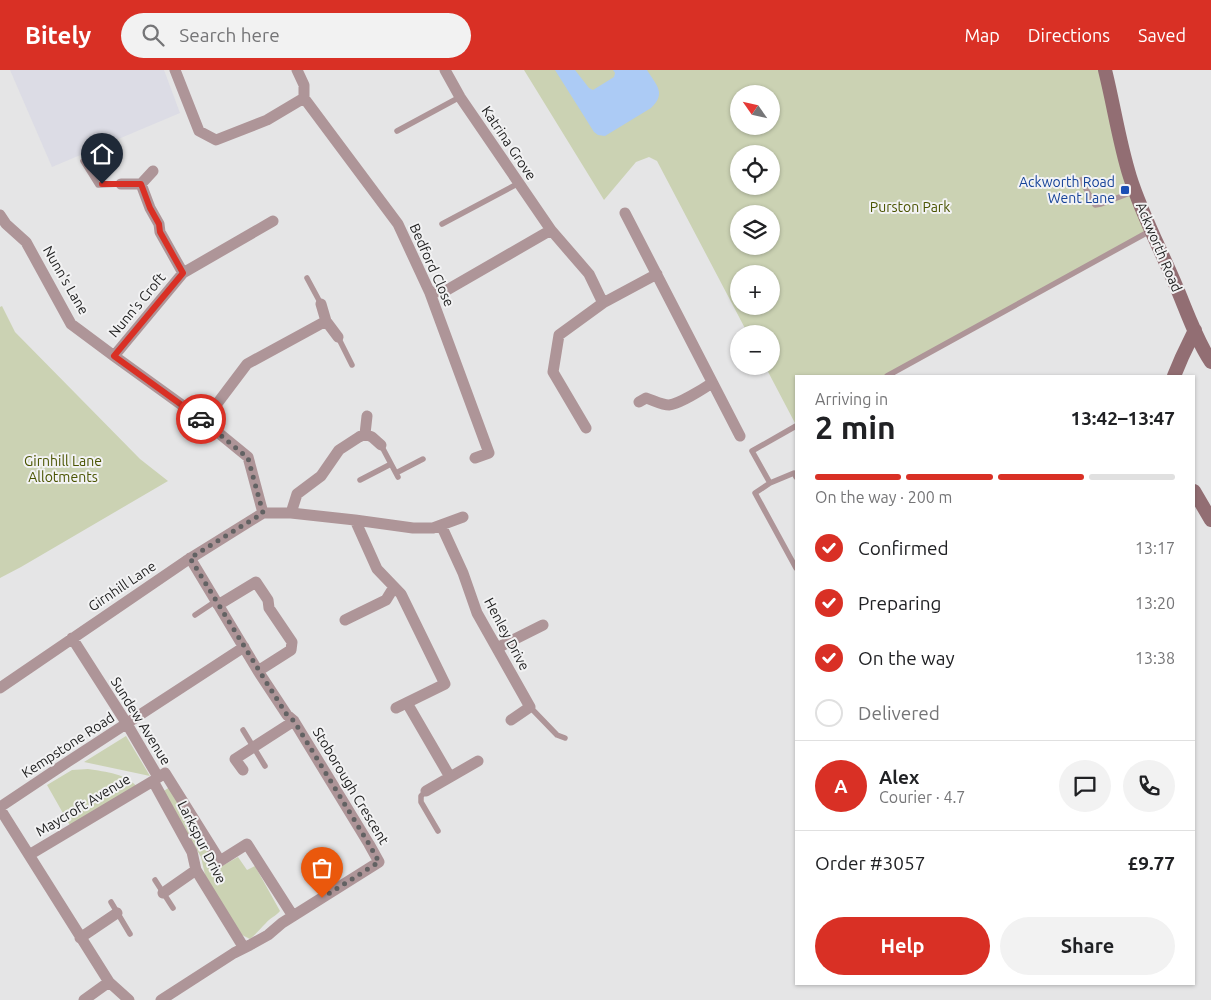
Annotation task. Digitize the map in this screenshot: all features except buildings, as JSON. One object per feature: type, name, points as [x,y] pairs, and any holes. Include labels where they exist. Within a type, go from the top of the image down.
[{"type":"main road","name":"Ackworth Road","points":[[1105,70],[1130,179],[1195,330],[1211,362]]},
{"type":"main road","points":[[1174,375],[1195,330]]},
{"type":"main road","points":[[1195,493],[1211,520]]},
{"type":"street","points":[[175,70],[199,131],[216,140],[266,120],[304,98]]},
{"type":"street","name":"Bedford Close","points":[[296,70],[304,85],[304,98],[398,224],[430,293],[489,453],[475,458]]},
{"type":"street","name":"Katrina Grove","points":[[445,70],[460,97],[551,230],[589,274],[602,303]]},
{"type":"street","points":[[121,184],[141,184],[153,171]]},
{"type":"street","name":"Nunn's Croft","points":[[141,184],[150,208],[159,224],[160,232],[183,273]]},
{"type":"street","points":[[625,213],[740,436]]},
{"type":"street","name":"Nunn's Croft","points":[[114,356],[183,273],[273,221]]},
{"type":"street","name":"Nunn's Lane","points":[[2,222],[26,242],[71,324],[204,421],[248,458],[263,513]]},
{"type":"street","points":[[430,293],[447,290],[551,230]]},
{"type":"street","points":[[586,428],[553,372],[560,335],[602,303],[657,274]]},
{"type":"street","points":[[321,304],[326,321],[338,337]]},
{"type":"street","points":[[204,421],[247,364],[326,321]]},
{"type":"street","points":[[638,402],[646,398],[669,405],[683,400],[712,383]]},
{"type":"street","points":[[365,434],[367,416]]},
{"type":"street","points":[[291,512],[297,494],[321,476],[339,450],[365,434],[382,445]]},
{"type":"street","points":[[263,513],[291,512],[413,528],[433,528],[463,517]]},
{"type":"street","name":"Girnhill Lane","points":[[0,688],[190,558],[263,513]]},
{"type":"street","points":[[355,520],[377,569],[401,594],[445,684],[402,706],[450,777]]},
{"type":"street","name":"Henley Drive","points":[[442,525],[463,573],[477,613],[530,707]]},
{"type":"street","name":"Stoborough Crescent","points":[[161,1000],[234,953],[268,935],[282,923],[379,862],[294,721],[287,715],[258,670],[190,558]]},
{"type":"street","points":[[217,603],[256,582],[268,600],[270,608],[292,642],[291,650],[258,670]]},
{"type":"street","points":[[345,620],[386,600],[394,587]]},
{"type":"street","points":[[497,648],[543,625]]},
{"type":"street","name":"Sundew Avenue","points":[[72,638],[127,724],[156,779],[165,773],[220,861],[247,844],[293,916]]},
{"type":"street","name":"Kempstone Road","points":[[0,808],[244,648]]},
{"type":"street","points":[[511,720],[530,707]]},
{"type":"street","points":[[242,770],[235,758],[294,721]]},
{"type":"street","points":[[426,791],[478,761]]},
{"type":"street","name":"Maycroft Avenue","points":[[29,855],[156,779]]},
{"type":"street","name":"Larkspur Drive","points":[[156,779],[192,852],[196,870],[244,948]]},
{"type":"street","points":[[0,808],[109,982],[129,1000]]},
{"type":"street","points":[[163,893],[196,870]]},
{"type":"street","points":[[80,938],[117,913]]},
{"type":"street","points":[[84,1000],[109,982]]},
{"type":"lane","points":[[396,131],[460,97]]},
{"type":"lane","points":[[83,161],[98,185],[121,184]]},
{"type":"lane","points":[[1081,180],[1096,205],[1135,191]]},
{"type":"lane","points":[[442,224],[519,183]]},
{"type":"lane","points":[[889,375],[1151,230]]},
{"type":"lane","points":[[307,278],[321,304]]},
{"type":"lane","points":[[338,337],[352,365]]},
{"type":"lane","points":[[770,483],[752,451],[795,427]]},
{"type":"lane","points":[[382,445],[397,475],[423,459]]},
{"type":"lane","points":[[360,480],[391,464]]},
{"type":"lane","points":[[795,475],[794,472],[770,483],[755,493],[795,566]]},
{"type":"lane","points":[[195,615],[217,603]]},
{"type":"lane","points":[[530,707],[557,735],[565,738]]},
{"type":"lane","points":[[243,730],[265,766]]},
{"type":"lane","points":[[426,791],[421,796],[421,802],[438,831]]},
{"type":"lane","points":[[155,880],[173,908]]},
{"type":"lane","points":[[111,902],[130,934]]},
{"type":"shaded area","points":[[10,70],[164,70],[180,113],[52,167]]},
{"type":"green space","name":"Purston Park","points":[[524,70],[1105,70],[1151,230],[889,375],[795,375],[795,423],[770,375],[780,375],[780,325],[743,325],[738,315],[780,315],[780,265],[730,265],[730,300],[657,161],[649,157],[636,162],[604,200]]},
{"type":"green space","name":"Girnhill Lane Allotments","points":[[2,306],[15,332],[140,459],[168,481],[0,578],[0,307]]},
{"type":"green space","points":[[126,736],[150,776],[84,762]]},
{"type":"green space","points":[[88,769],[122,776],[139,789],[72,829],[47,785],[72,770]]},
{"type":"green space","points":[[170,787],[220,867],[238,857],[247,870],[255,866],[280,911],[250,939],[242,935],[206,879],[201,857],[162,792]]},
{"type":"water","points":[[555,70],[575,70],[589,88],[593,90],[614,77],[615,73],[613,70],[647,70],[658,89],[658,98],[651,108],[605,136],[598,135],[594,132]]},
{"type":"way so far","points":[[201,419],[248,458],[263,513],[190,558],[287,715],[294,721],[379,862],[322,898]]},
{"type":"place","name":"Ackworth Road Went Lane","points":[[1125,190]]},
{"type":"route","points":[[102,184],[141,184],[150,208],[159,224],[160,232],[183,273],[114,356],[201,419]]}]
